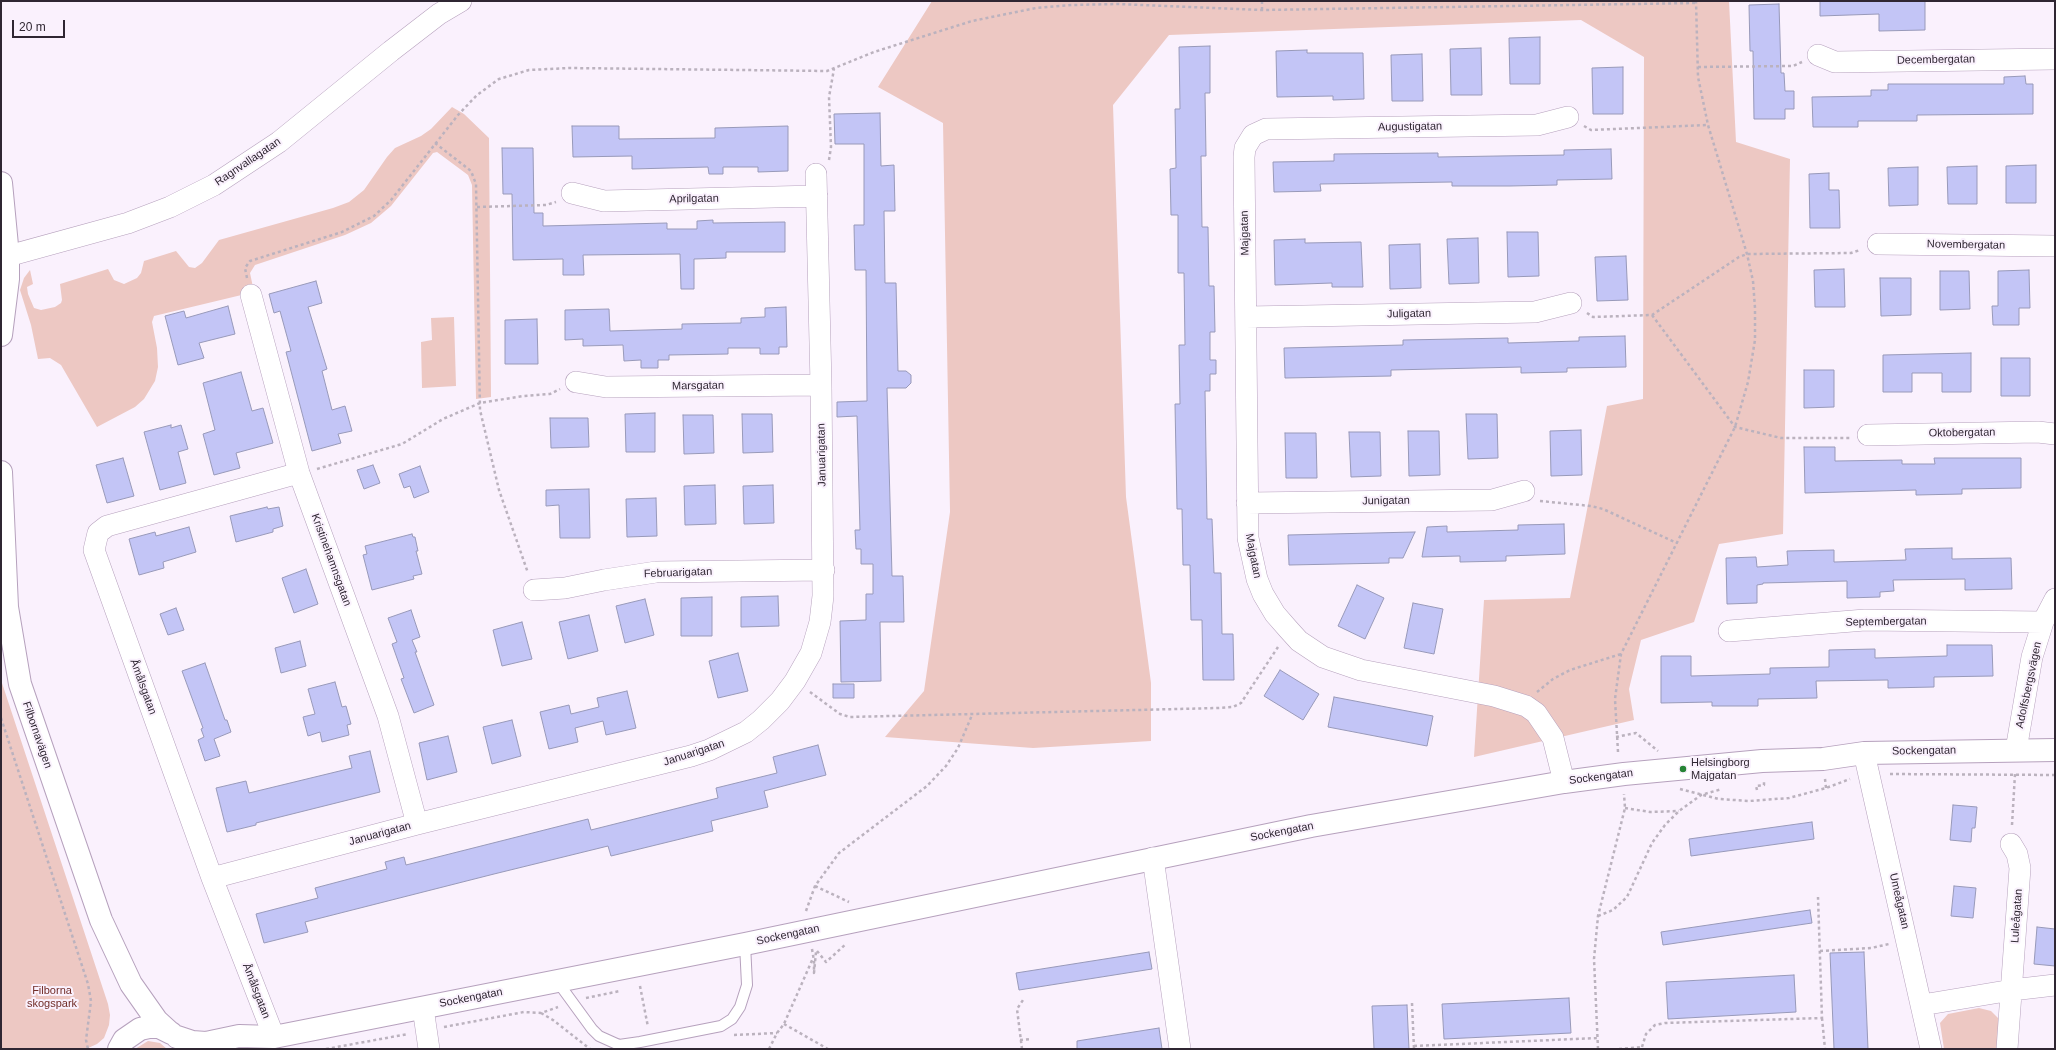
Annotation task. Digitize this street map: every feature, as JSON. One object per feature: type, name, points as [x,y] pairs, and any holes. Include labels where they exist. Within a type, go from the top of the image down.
[{"type":"street","name":"Ragnvallagatan","points":[[5,257],[128,223],[170,207],[214,185],[279,142],[391,51],[439,14],[461,1]]},
{"type":"street","name":"Decembergatan","points":[[1818,55],[1835,62],[2055,59]]},
{"type":"street","name":"Augustigatan","points":[[1253,135],[1266,129],[1537,125],[1568,117]]},
{"type":"street","name":"Majgatan","points":[[1253,135],[1246,148],[1244,157],[1247,503],[1248,538],[1257,579],[1275,614],[1288,630],[1299,641],[1323,656],[1361,670],[1494,696],[1526,706],[1536,713],[1552,738],[1564,782]]},
{"type":"street","name":"Januarigatan","points":[[212,878],[709,750],[732,740],[761,720],[795,681],[811,653],[817,638],[823,596],[824,570],[821,385],[816,174]]},
{"type":"street","points":[[1,183],[5,257],[8,279],[1,335]]},
{"type":"street","name":"Aprilgatan","points":[[572,193],[604,201],[817,196]]},
{"type":"street","name":"Novembergatan","points":[[1878,244],[2055,246]]},
{"type":"street","name":"Kristinehamnsgatan","points":[[251,295],[299,473],[388,716],[418,824]]},
{"type":"street","name":"Juligatan","points":[[1246,317],[1535,312],[1571,304]]},
{"type":"street","name":"Marsgatan","points":[[576,382],[606,387],[821,385]]},
{"type":"street","name":"Oktobergatan","points":[[1868,435],[2038,432],[2055,434]]},
{"type":"street","name":"Filbornavägen","points":[[1,472],[7,607],[20,684],[101,920],[131,984],[157,1021],[176,1039]]},
{"type":"street","name":"Åmålsgatan","points":[[274,1037],[212,878],[95,555],[94,543],[98,533],[107,526],[299,473]]},
{"type":"street","name":"Junigatan","points":[[1247,503],[1492,500],[1524,491]]},
{"type":"street","name":"Februarigatan","points":[[534,590],[565,588],[656,572],[824,570]]},
{"type":"street","name":"Adolfsbergsvägen","points":[[2016,750],[2032,657],[2043,622],[2055,599]]},
{"type":"street","name":"Septembergatan","points":[[1729,631],[1865,620],[2043,622]]},
{"type":"street","name":"Sockengatan","points":[[176,1039],[206,1043],[239,1036],[274,1037],[745,944],[1312,826],[1564,782],[1624,774],[1762,761],[1823,759],[1867,763],[2016,750],[2055,750]]},
{"type":"street","name":"Umeågatan","points":[[1867,763],[1931,1049]]},
{"type":"street","name":"Luleågatan","points":[[2007,1049],[2020,868],[2017,854],[2011,844]]},
{"type":"street","points":[[1153,858],[1180,1049]]},
{"type":"street","name":"Filbornavägen","points":[[120,1047],[131,1026],[131,984]]},
{"type":"street","points":[[1922,1005],[2012,990],[2055,985]]},
{"type":"street","points":[[423,1008],[429,1049]]},
{"type":"street","name":"Filbornavägen","points":[[120,1047],[140,1029],[150,1026],[176,1039]]},
{"type":"street","name":"Sockengatan","points":[[248,1049],[274,1037]]},
{"type":"lane","points":[[556,981],[592,1029],[606,1040],[625,1045],[647,1041],[721,1026],[732,1019],[740,1007],[747,985],[745,944]]},
{"type":"path","points":[[1262,1],[1262,10]]},
{"type":"path","points":[[251,295],[245,271],[248,262],[342,232],[374,216],[391,200],[458,115],[491,83],[506,76],[528,70],[834,69],[858,57],[945,28],[987,17],[1036,8],[1118,4],[1262,10],[1696,2],[1698,67],[1708,125],[1747,254],[1756,308],[1755,340],[1748,382],[1735,427],[1621,654],[1614,699],[1618,752]]},
{"type":"path","points":[[1698,67],[1793,66],[1818,55]]},
{"type":"path","points":[[816,174],[830,159],[831,147],[828,97],[834,69]]},
{"type":"path","points":[[1568,117],[1591,130],[1708,125]]},
{"type":"path","points":[[435,143],[473,175],[476,184],[480,403],[482,420],[499,490],[534,590]]},
{"type":"path","points":[[477,208],[546,205],[557,202],[572,193]]},
{"type":"path","points":[[1571,304],[1593,317],[1652,315],[1739,257],[1747,254],[1851,253],[1878,244]]},
{"type":"path","points":[[1652,315],[1735,427],[1781,438],[1795,439],[1846,439],[1868,435]]},
{"type":"path","points":[[299,473],[395,447],[443,419],[480,403],[523,396],[550,394],[576,382]]},
{"type":"path","points":[[1524,491],[1541,502],[1591,506],[1603,509],[1677,543]]},
{"type":"path","points":[[795,681],[840,714],[850,717],[1233,707],[1241,703],[1249,694],[1288,630]]},
{"type":"path","points":[[1526,706],[1541,687],[1553,679],[1593,662],[1621,654]]},
{"type":"path","points":[[816,886],[839,853],[927,786],[946,766],[958,748],[972,715]]},
{"type":"path","points":[[1,718],[88,984],[91,1001],[86,1040],[88,1049]]},
{"type":"path","points":[[1616,737],[1636,733],[1658,752]]},
{"type":"path","points":[[2011,844],[2016,750]]},
{"type":"path","points":[[1677,789],[1720,799],[1745,801],[1789,798],[1826,788],[1867,763],[1896,775],[2055,775]]},
{"type":"path","points":[[1757,790],[1756,786],[1764,785],[1764,782]]},
{"type":"path","points":[[1598,916],[1613,910],[1627,897],[1652,843],[1679,811],[1701,795],[1722,789]]},
{"type":"path","points":[[1598,1049],[1594,960],[1598,916],[1625,808],[1624,794]]},
{"type":"path","points":[[1625,808],[1650,812],[1679,811]]},
{"type":"path","points":[[1818,897],[1822,1018],[1825,1049]]},
{"type":"path","points":[[769,1049],[777,1032],[784,1024],[816,951],[826,962],[850,940]]},
{"type":"path","points":[[1820,951],[1871,948],[1907,940]]},
{"type":"path","points":[[640,986],[648,1028]]},
{"type":"path","points":[[1022,1049],[1017,1009],[1023,1000]]},
{"type":"path","points":[[1412,1003],[1414,1048],[1598,1038]]},
{"type":"path","points":[[540,1013],[553,1020],[590,1049]]},
{"type":"path","points":[[1619,1049],[1642,1048],[1646,1034],[1655,1025],[1665,1023],[1822,1018]]},
{"type":"path","points":[[784,1024],[828,1049]]},
{"type":"path","points":[[1020,1040],[1031,1038]]},
{"type":"green space","points":[[932,1],[1729,1],[1736,142],[1790,159],[1783,534],[1719,544],[1694,622],[1641,640],[1629,689],[1634,720],[1474,757],[1484,600],[1570,598],[1607,406],[1643,399],[1644,57],[1581,20],[1169,35],[1113,105],[1126,497],[1151,683],[1151,741],[1033,748],[885,737],[924,691],[950,512],[943,123],[878,87]]},
{"type":"green space","points":[[452,107],[464,114],[489,138],[491,397],[476,399],[472,185],[468,175],[437,152],[433,153],[391,206],[371,223],[345,235],[255,265],[250,273],[254,292],[154,316],[152,322],[157,348],[158,367],[155,381],[144,399],[135,407],[97,427],[61,365],[50,358],[38,359],[31,325],[20,290],[24,278],[30,270],[33,284],[27,287],[28,294],[34,308],[41,310],[55,307],[61,303],[60,284],[108,269],[114,280],[124,284],[137,278],[141,273],[144,261],[176,251],[189,267],[195,268],[202,263],[219,240],[333,208],[349,202],[364,190],[395,148],[421,136],[431,129]]},
{"type":"green space","points":[[454,317],[456,386],[422,388],[421,342],[432,340],[431,318]]},
{"type":"green space","name":"Filborna skogspark","points":[[1,680],[108,1004],[110,1015],[109,1025],[104,1038],[97,1044],[86,1049],[1,1049]]},
{"type":"green space","points":[[1979,1008],[1991,1011],[1999,1019],[1999,1049],[1944,1049],[1940,1023],[1948,1014]]},
{"type":"green space","points":[[148,1041],[160,1043],[167,1049],[135,1049]]},
{"type":"building","points":[[1820,1],[1925,1],[1925,30],[1879,31],[1879,14],[1820,16]]},
{"type":"building","points":[[1779,4],[1781,73],[1784,73],[1785,91],[1794,91],[1794,109],[1785,109],[1785,119],[1754,119],[1753,51],[1750,51],[1749,5]]},
{"type":"building","points":[[1540,37],[1540,84],[1510,84],[1509,38]]},
{"type":"building","points":[[1210,46],[1210,93],[1205,93],[1206,156],[1201,156],[1202,227],[1208,227],[1209,286],[1214,286],[1215,332],[1210,332],[1210,360],[1216,360],[1216,374],[1210,374],[1210,391],[1205,391],[1207,519],[1212,519],[1214,573],[1221,573],[1222,634],[1233,634],[1234,680],[1203,680],[1202,620],[1191,620],[1190,565],[1183,565],[1182,509],[1177,509],[1175,404],[1180,404],[1179,345],[1185,345],[1184,273],[1178,273],[1178,215],[1171,215],[1170,169],[1176,168],[1175,109],[1180,109],[1179,47]]},
{"type":"building","points":[[1481,48],[1482,95],[1451,95],[1450,49]]},
{"type":"building","points":[[1307,50],[1307,53],[1363,53],[1364,99],[1333,100],[1333,96],[1277,97],[1276,51]]},
{"type":"building","points":[[1422,54],[1423,101],[1392,101],[1391,55]]},
{"type":"building","points":[[1623,67],[1623,114],[1593,114],[1592,68]]},
{"type":"building","points":[[2025,76],[2026,84],[2033,84],[2033,114],[1917,115],[1917,121],[1858,121],[1858,127],[1813,127],[1812,97],[1871,96],[1871,90],[1888,90],[1888,84],[2004,84],[2004,77]]},
{"type":"building","points":[[880,113],[881,166],[894,165],[895,211],[884,211],[885,283],[896,283],[898,371],[906,371],[911,375],[911,383],[906,388],[887,388],[892,576],[903,576],[904,622],[880,622],[881,681],[841,682],[840,621],[866,620],[866,594],[873,594],[873,564],[861,564],[861,549],[856,549],[855,530],[860,530],[857,416],[837,417],[837,402],[867,401],[866,270],[855,270],[854,225],[864,225],[864,144],[835,144],[834,114]]},
{"type":"building","points":[[572,126],[619,126],[619,139],[715,138],[715,128],[788,126],[788,171],[758,172],[758,167],[723,167],[723,174],[709,174],[708,167],[632,169],[632,156],[573,157]]},
{"type":"building","points":[[502,148],[533,148],[534,213],[543,213],[543,226],[667,223],[667,229],[697,229],[697,221],[713,220],[713,223],[785,222],[785,252],[726,252],[726,258],[694,259],[694,289],[681,289],[680,254],[583,255],[584,275],[563,275],[563,259],[513,260],[512,194],[503,194]]},
{"type":"building","points":[[1611,149],[1612,179],[1557,180],[1557,185],[1510,186],[1452,186],[1452,182],[1320,184],[1321,191],[1274,192],[1273,162],[1334,161],[1334,154],[1438,153],[1438,157],[1564,155],[1564,150]]},
{"type":"building","points":[[2036,165],[2036,203],[2006,203],[2006,166]]},
{"type":"building","points":[[1977,166],[1977,204],[1948,204],[1947,167]]},
{"type":"building","points":[[1918,167],[1918,205],[1889,206],[1888,168]]},
{"type":"building","points":[[1829,173],[1829,190],[1839,190],[1840,228],[1810,228],[1809,174]]},
{"type":"building","points":[[1507,232],[1538,232],[1539,276],[1508,277]]},
{"type":"building","points":[[1478,238],[1479,283],[1449,284],[1447,239]]},
{"type":"building","points":[[1305,239],[1305,243],[1361,242],[1363,287],[1332,287],[1332,283],[1275,285],[1274,240]]},
{"type":"building","points":[[1420,244],[1421,288],[1390,289],[1389,245]]},
{"type":"building","points":[[1626,256],[1628,300],[1597,301],[1595,257]]},
{"type":"building","points":[[1844,269],[1845,307],[1815,307],[1814,270]]},
{"type":"building","points":[[2029,270],[2030,308],[2019,308],[2019,325],[1993,325],[1992,306],[1998,306],[1998,271]]},
{"type":"building","points":[[1940,271],[1969,271],[1970,309],[1940,310]]},
{"type":"building","points":[[1880,278],[1911,278],[1911,315],[1881,316]]},
{"type":"building","points":[[316,281],[322,303],[308,307],[327,369],[322,371],[332,410],[345,406],[352,431],[338,434],[341,443],[312,451],[286,352],[291,351],[280,311],[274,313],[269,294]]},
{"type":"building","points":[[228,306],[235,334],[199,343],[204,358],[178,365],[165,316],[184,311],[186,318]]},
{"type":"building","points":[[786,307],[787,347],[779,347],[779,354],[760,354],[760,348],[728,348],[728,354],[669,355],[669,360],[658,360],[658,368],[641,368],[641,360],[624,361],[623,345],[583,346],[583,339],[565,340],[565,310],[609,309],[610,331],[682,329],[682,324],[741,323],[741,318],[765,317],[765,308]]},
{"type":"building","points":[[537,319],[538,364],[505,364],[505,320]]},
{"type":"building","points":[[1625,336],[1626,367],[1567,368],[1567,372],[1521,373],[1521,367],[1391,370],[1391,376],[1285,378],[1284,348],[1403,345],[1403,340],[1508,338],[1508,343],[1579,341],[1579,337]]},
{"type":"building","points":[[1971,353],[1971,392],[1942,392],[1942,373],[1912,373],[1912,392],[1883,392],[1883,355]]},
{"type":"building","points":[[2001,358],[2030,358],[2030,396],[2001,396]]},
{"type":"building","points":[[1804,370],[1834,370],[1834,407],[1804,408]]},
{"type":"building","points":[[241,372],[252,411],[263,408],[273,443],[236,453],[240,468],[214,475],[203,434],[215,430],[203,383]]},
{"type":"building","points":[[655,413],[655,452],[626,452],[625,414]]},
{"type":"building","points":[[742,414],[772,414],[773,452],[743,453]]},
{"type":"building","points":[[1466,414],[1497,414],[1498,458],[1468,459]]},
{"type":"building","points":[[683,415],[713,415],[714,453],[684,454]]},
{"type":"building","points":[[550,418],[588,418],[589,447],[551,448]]},
{"type":"building","points":[[171,425],[171,428],[181,425],[188,449],[178,452],[186,483],[160,490],[144,432]]},
{"type":"building","points":[[1581,430],[1582,475],[1551,476],[1550,431]]},
{"type":"building","points":[[1408,431],[1439,431],[1440,475],[1409,476]]},
{"type":"building","points":[[1349,432],[1380,432],[1381,476],[1351,477]]},
{"type":"building","points":[[1285,433],[1316,433],[1317,478],[1286,478]]},
{"type":"building","points":[[1804,447],[1835,447],[1835,461],[1902,460],[1902,464],[1935,464],[1934,458],[2021,458],[2021,488],[1962,489],[1962,494],[1916,495],[1916,490],[1805,493]]},
{"type":"building","points":[[123,458],[134,496],[107,503],[96,465]]},
{"type":"building","points":[[373,465],[380,483],[364,489],[357,470]]},
{"type":"building","points":[[420,466],[429,492],[414,498],[410,486],[404,488],[399,474]]},
{"type":"building","points":[[715,485],[716,524],[685,525],[684,486]]},
{"type":"building","points":[[773,485],[774,523],[744,524],[743,486]]},
{"type":"building","points":[[589,489],[590,538],[560,538],[559,505],[546,506],[546,490]]},
{"type":"building","points":[[656,498],[657,536],[627,537],[626,499]]},
{"type":"building","points":[[267,507],[268,509],[279,507],[283,526],[273,529],[273,532],[236,542],[230,516]]},
{"type":"building","points":[[1564,524],[1565,554],[1506,556],[1506,561],[1460,562],[1460,556],[1422,557],[1427,527],[1447,526],[1447,532],[1518,530],[1518,525]]},
{"type":"building","points":[[189,527],[196,552],[163,562],[164,568],[139,575],[129,539],[155,532],[156,536]]},
{"type":"building","points":[[1415,532],[1403,558],[1389,558],[1389,563],[1289,565],[1288,535]]},
{"type":"building","points":[[412,534],[413,537],[415,537],[418,551],[416,551],[422,574],[413,576],[414,579],[372,590],[363,555],[367,554],[365,546]]},
{"type":"building","points":[[1952,548],[1952,559],[2011,558],[2012,589],[1965,590],[1965,579],[1893,580],[1894,591],[1880,592],[1880,597],[1847,598],[1847,581],[1763,583],[1757,585],[1757,603],[1727,604],[1726,558],[1756,557],[1757,567],[1788,565],[1787,551],[1834,550],[1834,562],[1906,560],[1905,549]]},
{"type":"building","points":[[306,569],[318,604],[294,613],[282,578]]},
{"type":"building","points":[[1357,585],[1384,598],[1365,639],[1338,626]]},
{"type":"building","points":[[778,596],[779,626],[741,627],[741,597]]},
{"type":"building","points":[[712,597],[712,636],[681,636],[681,598]]},
{"type":"building","points":[[645,599],[654,635],[625,643],[616,606]]},
{"type":"building","points":[[1413,603],[1443,609],[1434,654],[1404,648]]},
{"type":"building","points":[[176,608],[184,630],[168,635],[160,614]]},
{"type":"building","points":[[411,610],[420,637],[412,640],[434,705],[414,713],[401,679],[404,678],[392,644],[397,642],[388,618]]},
{"type":"building","points":[[589,615],[598,651],[568,659],[559,622]]},
{"type":"building","points":[[522,622],[532,659],[502,666],[493,630]]},
{"type":"building","points":[[300,641],[306,666],[281,673],[275,648]]},
{"type":"building","points":[[1947,645],[1992,645],[1993,676],[1934,677],[1934,687],[1888,688],[1888,680],[1816,681],[1817,698],[1758,699],[1758,706],[1712,706],[1712,702],[1661,703],[1661,656],[1691,656],[1691,676],[1770,674],[1770,668],[1829,667],[1829,650],[1875,649],[1875,658],[1947,656]]},
{"type":"building","points":[[738,653],[748,691],[718,698],[709,661]]},
{"type":"building","points":[[205,663],[225,720],[227,720],[231,732],[214,739],[220,756],[205,761],[198,740],[204,737],[201,729],[203,728],[182,671]]},
{"type":"building","points":[[1280,670],[1319,694],[1303,720],[1264,696]]},
{"type":"building","points":[[335,682],[342,707],[346,706],[351,724],[347,725],[349,735],[322,742],[320,732],[308,736],[303,717],[315,714],[308,689]]},
{"type":"building","points":[[833,684],[854,684],[854,698],[833,698]]},
{"type":"building","points":[[627,691],[636,728],[606,735],[603,721],[575,728],[578,742],[549,749],[540,712],[569,705],[571,714],[599,707],[597,698]]},
{"type":"building","points":[[1334,697],[1433,716],[1427,746],[1328,727]]},
{"type":"building","points":[[512,720],[521,756],[492,764],[483,727]]},
{"type":"building","points":[[448,736],[457,772],[427,780],[419,743]]},
{"type":"building","points":[[818,745],[826,775],[764,791],[768,807],[711,821],[713,831],[611,856],[608,846],[494,874],[305,922],[308,932],[264,943],[256,914],[318,898],[315,888],[387,869],[385,862],[404,857],[406,865],[588,819],[591,830],[718,798],[716,788],[777,773],[773,757]]},
{"type":"building","points":[[370,751],[380,792],[256,823],[256,825],[227,832],[216,788],[246,781],[249,793],[352,768],[349,756]]},
{"type":"building","points":[[1953,805],[1977,807],[1975,828],[1972,828],[1971,842],[1950,840]]},
{"type":"building","points":[[1812,822],[1814,839],[1691,856],[1689,839]]},
{"type":"building","points":[[1954,886],[1976,888],[1973,918],[1951,916]]},
{"type":"building","points":[[1810,910],[1812,923],[1663,945],[1661,932]]},
{"type":"building","points":[[2037,927],[2055,929],[2055,966],[2034,964]]},
{"type":"building","points":[[1149,952],[1152,969],[1019,990],[1016,973]]},
{"type":"building","points":[[1864,952],[1868,1049],[1834,1049],[1830,953]]},
{"type":"building","points":[[1794,975],[1796,1012],[1668,1019],[1666,982]]},
{"type":"building","points":[[1569,998],[1571,1033],[1444,1039],[1442,1004]]},
{"type":"building","points":[[1407,1005],[1409,1049],[1374,1049],[1372,1006]]},
{"type":"building","points":[[1159,1028],[1162,1049],[1077,1049],[1077,1041]]},
{"type":"place","name":"Helsingborg Majgatan","points":[[1683,769]]}]
